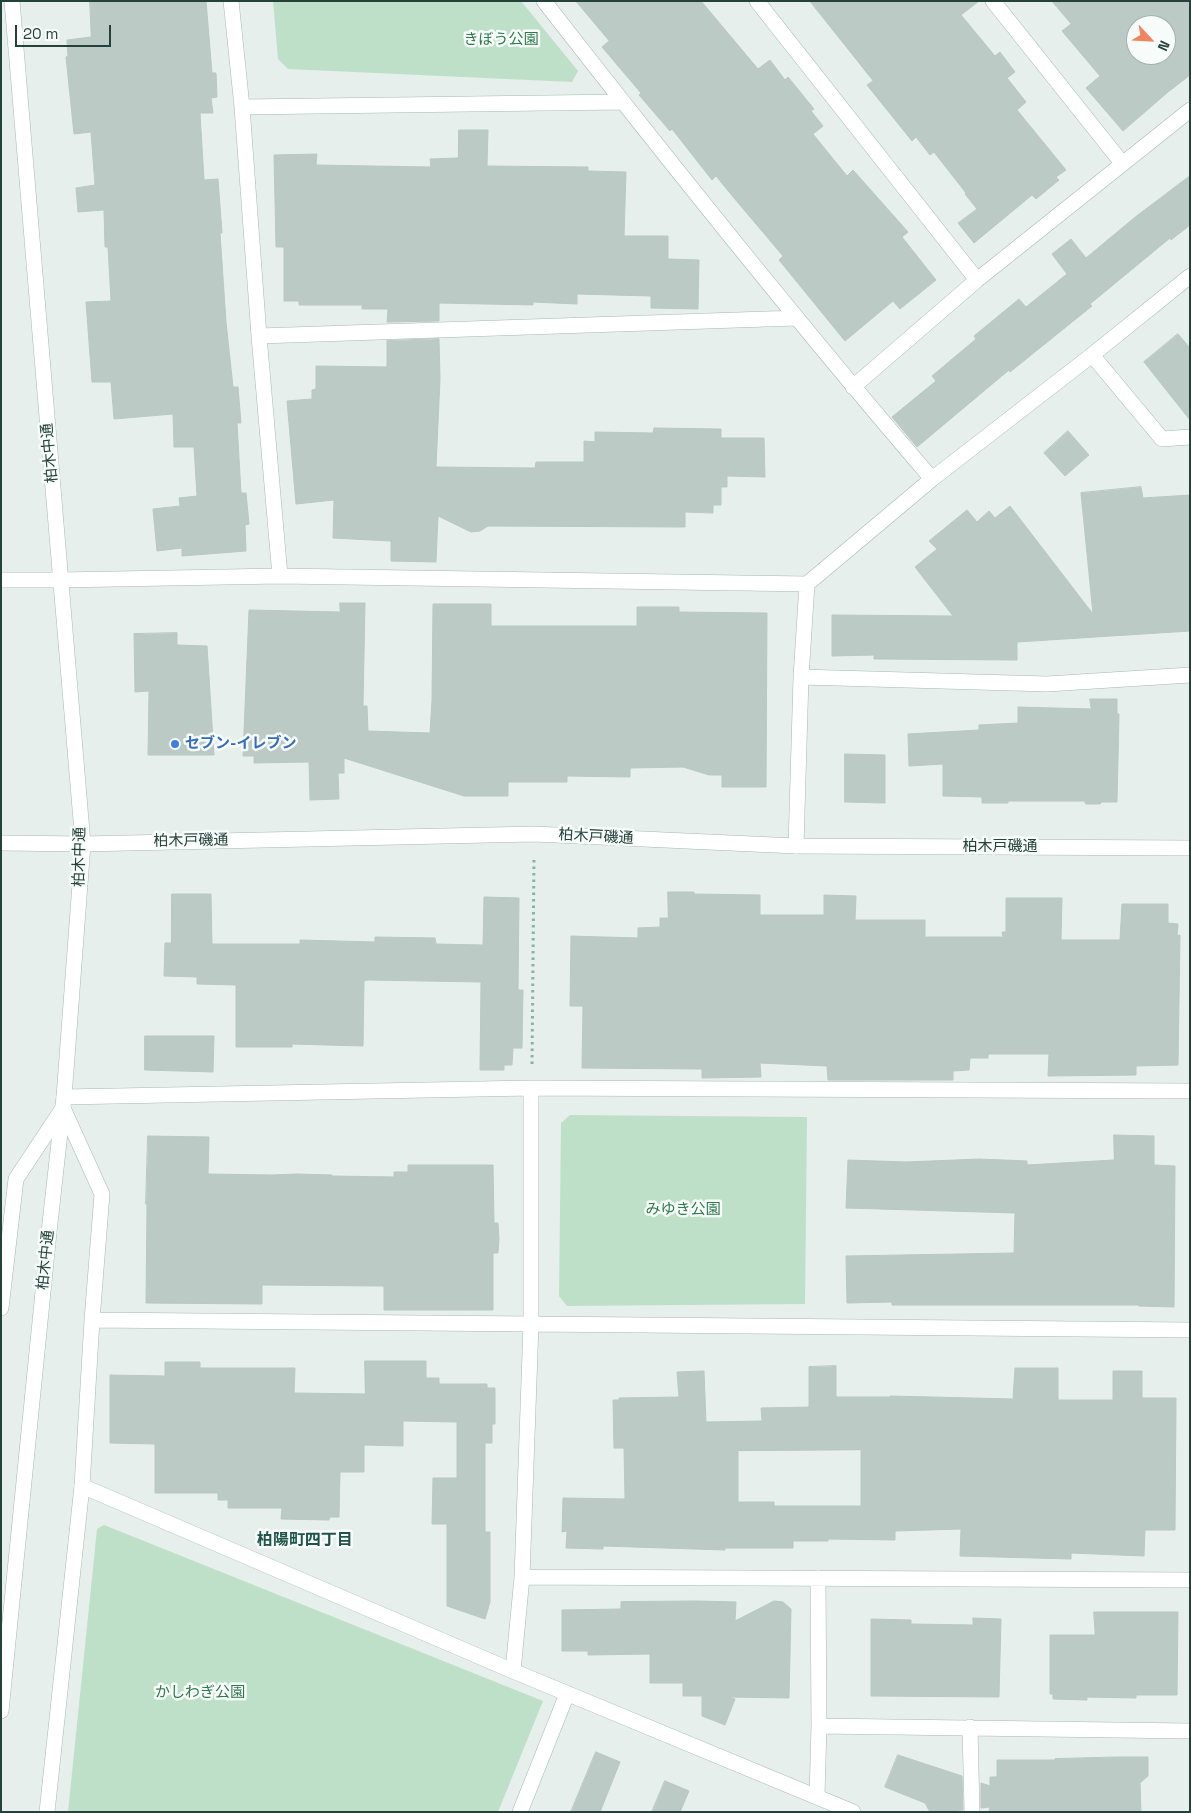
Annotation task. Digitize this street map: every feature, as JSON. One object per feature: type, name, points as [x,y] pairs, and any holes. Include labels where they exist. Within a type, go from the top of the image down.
[{"type":"street","name":"柏木中通","points":[[1,1711],[49,1232],[64,1103],[83,844],[12,1]]},
{"type":"street","points":[[231,1],[242,107],[259,336],[280,576]]},
{"type":"street","points":[[544,1],[622,102],[853,388],[932,479]]},
{"type":"street","points":[[757,1],[977,280]]},
{"type":"street","points":[[993,1],[1122,163]]},
{"type":"street","points":[[242,107],[622,102]]},
{"type":"street","points":[[853,388],[977,280],[1190,110]]},
{"type":"street","points":[[1,580],[280,576],[806,584],[932,479],[1190,276]]},
{"type":"street","points":[[259,336],[797,318]]},
{"type":"street","points":[[1092,355],[1162,439],[1190,437]]},
{"type":"street","points":[[796,846],[806,584]]},
{"type":"street","points":[[801,677],[1047,684],[1190,675]]},
{"type":"street","name":"柏木戸磯通","points":[[1,843],[83,844],[534,834],[796,846],[1190,848]]},
{"type":"street","points":[[512,1671],[522,1577],[531,1324],[532,1088]]},
{"type":"street","points":[[64,1103],[532,1088],[1190,1091]]},
{"type":"street","points":[[1,1308],[16,1179],[64,1103]]},
{"type":"street","points":[[47,1812],[82,1486],[102,1194],[64,1103]]},
{"type":"street","points":[[92,1320],[1190,1330]]},
{"type":"street","points":[[82,1486],[512,1671],[853,1812]]},
{"type":"street","points":[[522,1577],[1190,1580]]},
{"type":"street","points":[[817,1796],[819,1726],[818,1578]]},
{"type":"street","points":[[520,1812],[567,1694]]},
{"type":"street","points":[[819,1726],[1190,1731]]},
{"type":"street","points":[[970,1727],[972,1812]]},
{"type":"path","points":[[532,1088],[534,834]]},
{"type":"green space","name":"きぼう公園","points":[[273,1],[521,1],[578,71],[572,82],[288,69],[278,59]]},
{"type":"green space","name":"みゆき公園","points":[[570,1115],[807,1117],[805,1304],[567,1306],[559,1296],[561,1123]]},
{"type":"green space","name":"かしわぎ公園","points":[[104,1525],[543,1701],[498,1812],[68,1812],[97,1529]]},
{"type":"building","points":[[90,1],[206,1],[212,73],[216,73],[217,97],[211,98],[213,113],[200,113],[204,180],[218,179],[226,322],[233,387],[238,387],[241,423],[237,423],[241,493],[246,493],[249,524],[245,525],[246,551],[182,556],[182,548],[157,551],[153,509],[180,506],[179,498],[197,496],[194,447],[174,447],[173,414],[114,419],[111,382],[92,382],[86,302],[111,301],[108,247],[105,247],[104,210],[78,212],[76,188],[95,185],[91,132],[74,134],[66,57],[68,56],[67,40],[91,37]]},
{"type":"building","points":[[576,1],[701,1],[758,69],[770,60],[785,80],[788,77],[814,109],[811,111],[823,126],[813,134],[847,176],[853,170],[908,232],[902,237],[936,280],[900,309],[893,301],[845,341],[779,260],[783,256],[716,176],[712,180],[672,129],[670,131],[639,95],[641,93],[602,47],[609,41]]},
{"type":"building","points":[[810,1],[979,1],[961,15],[995,56],[1000,52],[1015,72],[1007,78],[1026,102],[1017,110],[1066,170],[1056,177],[1059,180],[1036,199],[1032,195],[974,243],[958,223],[977,209],[934,152],[930,155],[916,137],[912,141],[867,85],[873,81]]},
{"type":"building","points":[[1052,1],[1190,1],[1190,75],[1123,131],[1086,88],[1100,76],[1062,31],[1071,24]]},
{"type":"building","points":[[459,130],[488,130],[487,166],[588,167],[588,171],[626,172],[624,236],[668,236],[668,259],[699,260],[698,309],[651,308],[651,296],[577,294],[577,304],[533,302],[533,305],[439,303],[439,321],[387,322],[388,309],[362,309],[362,305],[299,305],[299,301],[284,301],[284,247],[276,247],[274,155],[317,154],[316,165],[431,167],[430,159],[458,158]]},
{"type":"building","points":[[1190,176],[1190,225],[1171,240],[1170,238],[1090,304],[1092,306],[1010,372],[1009,370],[917,447],[892,417],[936,381],[932,376],[976,339],[974,336],[1019,299],[1026,307],[1067,274],[1052,254],[1071,239],[1086,258],[1134,218]]},
{"type":"building","points":[[1178,334],[1190,348],[1190,420],[1144,362]]},
{"type":"building","points":[[439,339],[440,379],[436,467],[535,468],[536,462],[584,462],[584,441],[595,442],[595,432],[653,433],[654,428],[721,429],[721,438],[764,438],[765,477],[727,476],[727,487],[721,487],[721,505],[713,505],[713,513],[685,512],[685,527],[488,526],[480,531],[471,532],[438,516],[436,562],[391,561],[391,541],[333,538],[334,500],[296,504],[287,401],[312,399],[312,390],[316,389],[316,366],[387,367],[387,341]]},
{"type":"building","points":[[1068,431],[1089,455],[1065,476],[1044,453]]},
{"type":"building","points":[[1141,487],[1143,498],[1190,495],[1190,631],[1017,642],[1017,660],[874,659],[874,655],[832,656],[832,615],[953,616],[915,567],[937,549],[929,541],[967,510],[977,522],[989,511],[995,518],[1010,506],[1093,614],[1081,493]]},
{"type":"building","points":[[340,603],[365,603],[363,706],[367,706],[368,731],[430,733],[433,604],[491,604],[491,626],[637,626],[637,607],[679,607],[679,612],[767,613],[766,787],[722,787],[722,775],[709,775],[683,767],[630,768],[630,777],[567,776],[567,782],[508,782],[508,796],[464,796],[344,758],[344,773],[338,773],[339,799],[310,800],[309,762],[254,763],[254,756],[243,756],[249,610],[340,612]]},
{"type":"building","points":[[177,633],[177,645],[207,646],[214,755],[148,755],[149,691],[135,692],[134,634]]},
{"type":"building","points":[[1090,699],[1117,699],[1117,714],[1119,714],[1117,802],[1102,802],[1100,804],[1086,804],[1084,801],[982,803],[982,797],[943,796],[943,764],[909,766],[908,734],[979,730],[979,725],[1018,723],[1018,707],[1091,709]]},
{"type":"building","points":[[845,754],[885,755],[885,803],[845,802]]},
{"type":"building","points":[[668,892],[760,895],[760,915],[824,915],[824,895],[856,896],[855,920],[925,920],[925,937],[1003,937],[1002,932],[1006,932],[1006,898],[1062,898],[1061,940],[1120,940],[1122,904],[1168,904],[1168,923],[1178,924],[1177,936],[1180,935],[1178,1065],[1136,1066],[1136,1075],[1048,1076],[1049,1054],[988,1054],[988,1058],[970,1058],[969,1070],[953,1071],[953,1080],[828,1080],[827,1066],[760,1063],[761,1077],[702,1078],[702,1069],[582,1068],[583,1006],[570,1006],[571,936],[638,938],[638,928],[660,927],[660,918],[668,918]]},
{"type":"building","points":[[172,894],[211,894],[212,944],[300,944],[300,940],[375,942],[375,937],[435,938],[436,944],[483,945],[484,897],[519,898],[518,990],[523,990],[522,1048],[513,1048],[512,1065],[504,1065],[504,1070],[480,1070],[481,982],[368,980],[364,981],[363,1046],[292,1044],[292,1047],[236,1047],[236,985],[197,984],[197,977],[164,976],[165,943],[171,943]]},
{"type":"building","points":[[145,1036],[214,1036],[213,1072],[145,1070]]},
{"type":"building","points":[[1114,1135],[1154,1136],[1154,1165],[1175,1166],[1174,1307],[1139,1305],[892,1305],[892,1302],[847,1303],[846,1256],[1014,1253],[1015,1213],[846,1208],[848,1160],[906,1162],[979,1159],[1027,1161],[1027,1165],[1114,1160]]},
{"type":"building","points":[[148,1136],[209,1137],[208,1174],[394,1177],[394,1172],[408,1172],[408,1165],[493,1165],[494,1223],[498,1223],[499,1239],[498,1253],[493,1253],[493,1310],[384,1310],[384,1286],[262,1285],[262,1304],[146,1303]]},
{"type":"building","points":[[365,1361],[426,1361],[426,1378],[439,1378],[439,1384],[487,1384],[487,1388],[495,1388],[495,1424],[492,1424],[492,1443],[485,1443],[485,1532],[490,1532],[490,1602],[485,1619],[447,1606],[447,1524],[432,1524],[433,1478],[457,1478],[457,1422],[403,1421],[403,1446],[364,1445],[364,1472],[340,1472],[339,1517],[330,1517],[329,1520],[281,1519],[282,1508],[228,1508],[228,1500],[218,1500],[218,1493],[155,1493],[155,1444],[110,1443],[110,1375],[165,1376],[165,1362],[200,1362],[200,1368],[295,1368],[294,1393],[365,1394]]},
{"type":"building","points":[[836,1366],[836,1397],[890,1396],[1013,1399],[1015,1368],[1058,1368],[1058,1400],[1113,1400],[1113,1371],[1142,1371],[1142,1398],[1176,1398],[1175,1530],[1145,1530],[1144,1556],[1071,1553],[1071,1559],[960,1556],[961,1529],[895,1531],[895,1540],[828,1539],[828,1541],[793,1541],[793,1548],[725,1548],[725,1550],[603,1546],[603,1549],[566,1548],[567,1531],[562,1532],[563,1498],[625,1499],[624,1448],[614,1448],[613,1400],[619,1400],[619,1398],[679,1397],[677,1372],[704,1371],[706,1422],[762,1421],[761,1408],[809,1407],[809,1367]],"holes":[[[861,1450],[861,1506],[774,1506],[774,1502],[738,1502],[738,1451]]]},
{"type":"building","points":[[774,1601],[783,1602],[791,1609],[789,1698],[729,1697],[735,1699],[725,1725],[702,1716],[702,1696],[683,1696],[683,1683],[650,1683],[650,1654],[588,1655],[588,1651],[562,1651],[562,1610],[621,1609],[621,1602],[736,1602],[735,1621]]},
{"type":"building","points":[[1094,1612],[1178,1612],[1177,1695],[1136,1695],[1136,1698],[1087,1697],[1087,1700],[1053,1699],[1053,1694],[1050,1694],[1050,1635],[1095,1635]]},
{"type":"building","points":[[973,1618],[1001,1619],[999,1697],[871,1696],[871,1619],[911,1620],[911,1624],[973,1625]]},
{"type":"building","points":[[596,1752],[620,1762],[600,1812],[571,1812]]},
{"type":"building","points":[[898,1755],[962,1776],[963,1810],[930,1812],[925,1803],[885,1787]]},
{"type":"building","points":[[1148,1757],[1148,1776],[1140,1783],[1141,1812],[989,1812],[990,1807],[981,1808],[981,1783],[990,1786],[990,1777],[997,1777],[997,1760]]},
{"type":"building","points":[[665,1781],[689,1791],[680,1812],[652,1812]]},
{"type":"place","name":"セブン-イレブン","points":[[175,744]]},
{"type":"district","name":"柏陽町四丁目","points":[[305,1541]]}]
